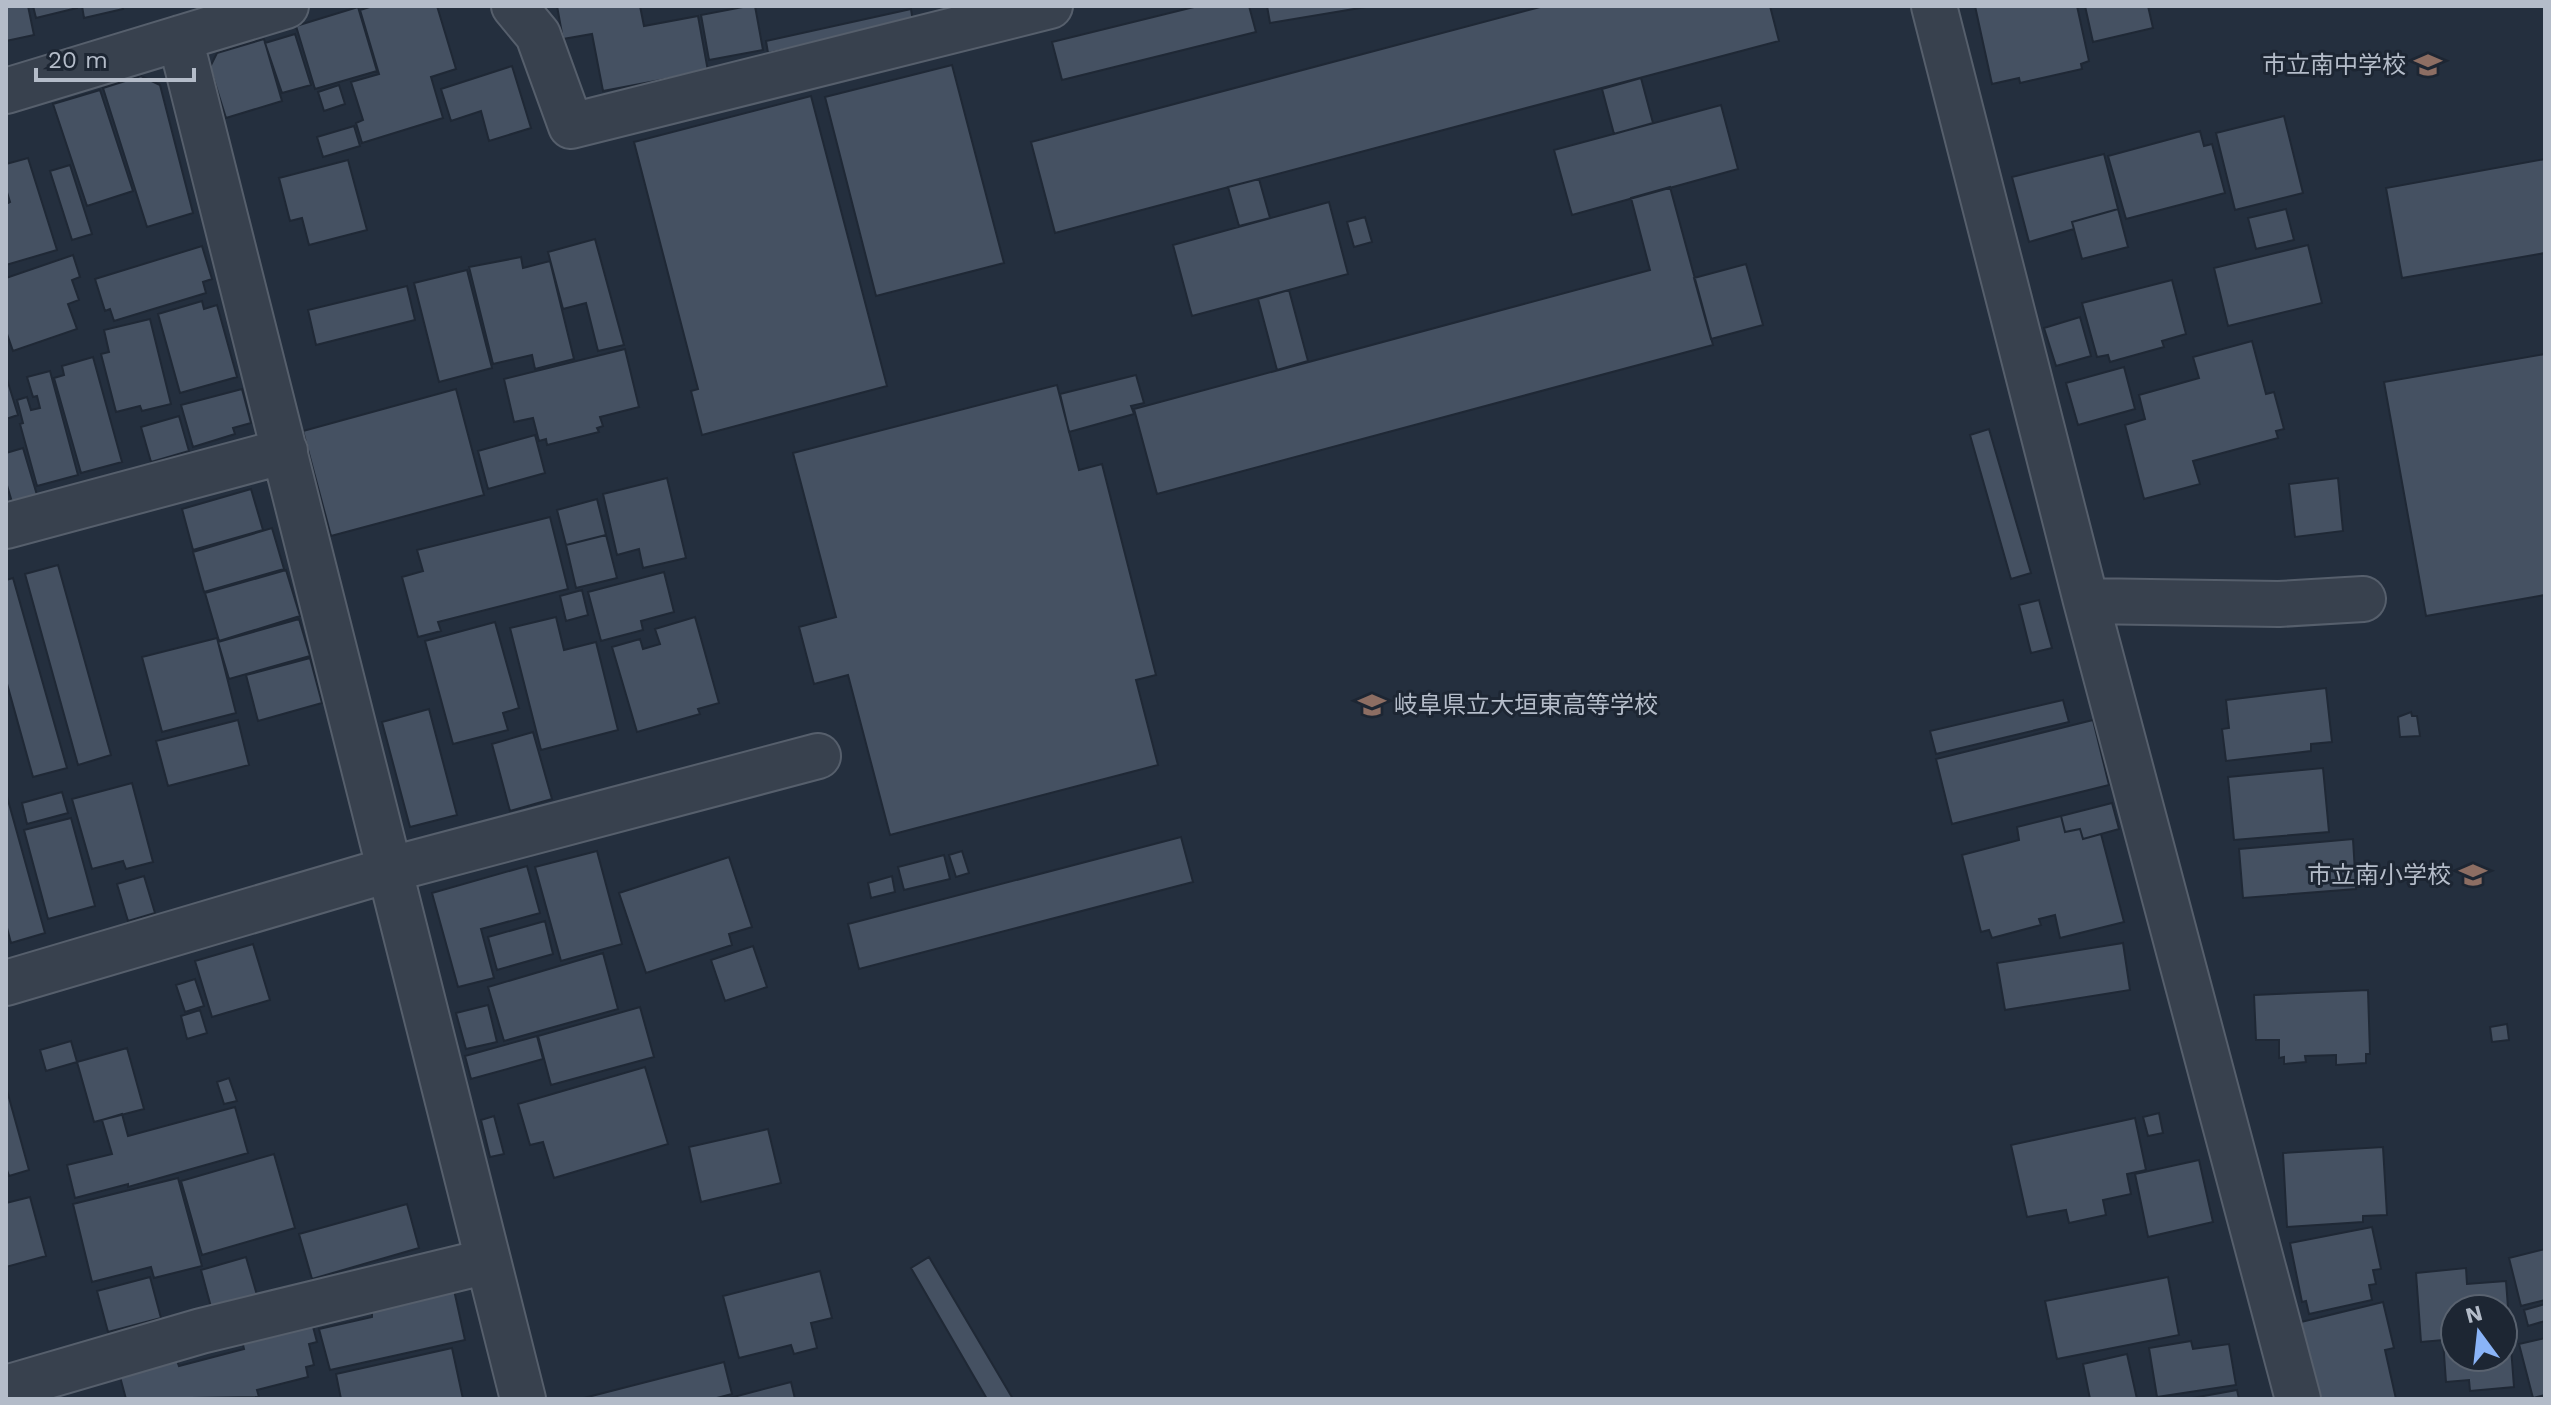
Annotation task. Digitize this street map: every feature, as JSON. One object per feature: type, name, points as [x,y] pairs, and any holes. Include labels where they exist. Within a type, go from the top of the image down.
[{"type":"street","points":[[6,91],[286,6]]},
{"type":"street","points":[[514,6],[538,35],[571,126],[1050,6]]},
{"type":"street","points":[[1934,6],[2086,601],[2298,1399]]},
{"type":"street","points":[[180,38],[523,1399]]},
{"type":"street","points":[[6,526],[285,451]]},
{"type":"street","points":[[2086,601],[2279,604],[2363,599]]},
{"type":"street","points":[[6,983],[388,870],[818,756]]},
{"type":"street","points":[[6,1388],[201,1331],[488,1261]]},
{"type":"building","points":[[6,6],[28,6],[34,35],[6,41]]},
{"type":"building","points":[[33,6],[77,6],[77,8],[36,18]]},
{"type":"building","points":[[82,6],[122,6],[123,9],[84,18]]},
{"type":"building","points":[[373,6],[437,6],[456,69],[431,77],[443,118],[362,143],[356,123],[363,120],[351,82],[379,74],[360,10]]},
{"type":"building","points":[[557,6],[640,6],[644,26],[698,16],[708,71],[603,91],[592,34],[563,39]]},
{"type":"building","points":[[755,6],[763,50],[709,60],[701,15]]},
{"type":"building","points":[[1198,6],[1249,6],[1256,32],[1062,80],[1052,42]]},
{"type":"building","points":[[1267,6],[1372,6],[1270,23]]},
{"type":"building","points":[[1544,6],[1770,6],[1779,41],[1055,233],[1031,142]]},
{"type":"building","points":[[1975,6],[2077,6],[2089,61],[2081,64],[2082,69],[2020,83],[2019,78],[1992,84]]},
{"type":"building","points":[[2085,6],[2148,6],[2153,28],[2093,42]]},
{"type":"building","points":[[358,7],[377,71],[315,89],[296,26]]},
{"type":"building","points":[[911,9],[913,22],[768,53],[766,41]]},
{"type":"building","points":[[295,34],[311,85],[282,93],[265,43]]},
{"type":"building","points":[[264,39],[282,101],[226,118],[210,67],[217,53]]},
{"type":"building","points":[[952,65],[1004,263],[876,296],[825,97]]},
{"type":"building","points":[[512,66],[531,128],[489,141],[481,111],[451,121],[441,89]]},
{"type":"building","points":[[141,76],[160,85],[193,213],[147,227],[103,88]]},
{"type":"building","points":[[1641,78],[1653,123],[1614,134],[1602,89]]},
{"type":"building","points":[[339,85],[345,104],[324,111],[318,92]]},
{"type":"building","points":[[100,90],[133,191],[87,206],[53,104]]},
{"type":"building","points":[[811,96],[887,386],[702,435],[691,391],[698,389],[634,142]]},
{"type":"building","points":[[1721,105],[1738,169],[1572,215],[1554,150]]},
{"type":"building","points":[[2284,116],[2303,193],[2235,210],[2216,133]]},
{"type":"building","points":[[354,126],[360,146],[323,157],[317,137]]},
{"type":"building","points":[[2200,131],[2204,146],[2212,144],[2225,193],[2126,219],[2108,156]]},
{"type":"building","points":[[2104,154],[2118,209],[2072,222],[2074,229],[2029,242],[2012,177]]},
{"type":"building","points":[[28,158],[57,250],[6,265],[6,204],[10,202],[6,189],[6,164]]},
{"type":"building","points":[[2545,159],[2545,253],[2402,278],[2386,188]]},
{"type":"building","points":[[348,160],[367,230],[309,245],[302,218],[290,221],[279,178]]},
{"type":"building","points":[[70,165],[92,234],[72,240],[50,171]]},
{"type":"building","points":[[1259,179],[1270,218],[1239,226],[1228,187]]},
{"type":"building","points":[[1670,187],[1713,345],[1157,494],[1134,409],[1650,270],[1631,198]]},
{"type":"building","points":[[1329,202],[1348,274],[1192,316],[1173,245]]},
{"type":"building","points":[[2118,209],[2128,247],[2082,259],[2072,222]]},
{"type":"building","points":[[2286,209],[2294,240],[2256,249],[2248,218]]},
{"type":"building","points":[[1365,217],[1372,242],[1354,247],[1347,222]]},
{"type":"building","points":[[595,239],[624,345],[598,351],[586,303],[563,309],[548,252]]},
{"type":"building","points":[[2308,245],[2322,303],[2228,326],[2214,268]]},
{"type":"building","points":[[202,246],[212,279],[203,282],[206,293],[114,321],[110,309],[105,311],[95,279]]},
{"type":"building","points":[[73,255],[80,277],[72,280],[79,300],[68,304],[77,329],[13,351],[6,331],[6,278]]},
{"type":"building","points":[[521,257],[523,268],[550,261],[574,359],[535,369],[532,355],[493,364],[469,267]]},
{"type":"building","points":[[1746,264],[1763,325],[1711,339],[1694,278]]},
{"type":"building","points":[[467,270],[492,368],[439,382],[414,283]]},
{"type":"building","points":[[2172,280],[2186,334],[2162,341],[2164,347],[2110,362],[2108,355],[2097,357],[2082,303]]},
{"type":"building","points":[[407,286],[415,320],[316,345],[308,310]]},
{"type":"building","points":[[1289,290],[1308,361],[1277,370],[1258,299]]},
{"type":"building","points":[[202,301],[204,309],[217,305],[237,377],[180,393],[158,314]]},
{"type":"building","points":[[2080,317],[2091,356],[2056,366],[2044,328]]},
{"type":"building","points":[[150,319],[171,404],[142,411],[140,406],[116,412],[101,354],[109,352],[104,330]]},
{"type":"building","points":[[2252,341],[2266,394],[2274,392],[2284,429],[2276,431],[2278,438],[2193,461],[2200,484],[2144,499],[2125,425],[2145,419],[2139,395],[2199,378],[2193,357]]},
{"type":"building","points":[[625,349],[639,407],[600,417],[603,426],[597,428],[599,432],[547,445],[546,439],[539,441],[533,418],[514,422],[504,379]]},
{"type":"building","points":[[2545,354],[2545,595],[2426,616],[2384,382]]},
{"type":"building","points":[[93,357],[122,462],[81,473],[54,378],[64,375],[62,366]]},
{"type":"building","points":[[2124,367],[2135,409],[2078,425],[2066,383]]},
{"type":"building","points":[[50,371],[78,475],[37,486],[20,424],[23,423],[17,400],[27,397],[31,410],[40,408],[27,377]]},
{"type":"building","points":[[1136,375],[1144,403],[1131,406],[1134,414],[1069,432],[1060,394]]},
{"type":"building","points":[[6,376],[18,415],[6,419]]},
{"type":"building","points":[[1057,385],[1079,470],[1102,464],[1156,675],[1136,680],[1158,765],[890,835],[848,675],[814,684],[799,627],[836,617],[793,453]]},
{"type":"building","points":[[242,389],[251,423],[233,428],[235,434],[193,447],[181,405]]},
{"type":"building","points":[[456,389],[484,495],[331,536],[303,431]]},
{"type":"building","points":[[179,416],[189,451],[151,462],[141,427]]},
{"type":"building","points":[[1989,429],[2031,573],[2011,579],[1970,435]]},
{"type":"building","points":[[535,435],[545,473],[488,489],[478,451]]},
{"type":"building","points":[[23,448],[37,495],[12,502],[6,482],[6,453]]},
{"type":"building","points":[[667,478],[686,558],[643,568],[639,549],[617,555],[603,494]]},
{"type":"building","points":[[2338,478],[2343,531],[2295,537],[2289,484]]},
{"type":"building","points":[[251,489],[263,530],[193,550],[182,509]]},
{"type":"building","points":[[597,499],[606,535],[566,545],[557,510]]},
{"type":"building","points":[[550,517],[568,589],[438,622],[441,631],[418,637],[402,577],[423,571],[417,550]]},
{"type":"building","points":[[272,528],[284,569],[204,592],[193,552]]},
{"type":"building","points":[[606,535],[617,578],[576,588],[566,545]]},
{"type":"building","points":[[58,565],[111,755],[78,765],[25,574]]},
{"type":"building","points":[[286,570],[300,616],[219,641],[205,593]]},
{"type":"building","points":[[664,572],[674,612],[641,621],[643,630],[601,641],[588,592]]},
{"type":"building","points":[[13,578],[67,768],[33,777],[6,680],[6,580]]},
{"type":"building","points":[[582,590],[588,615],[566,621],[560,596]]},
{"type":"building","points":[[2039,600],[2052,648],[2031,653],[2019,605]]},
{"type":"building","points":[[556,617],[564,650],[596,642],[618,730],[541,750],[510,628]]},
{"type":"building","points":[[695,617],[719,703],[698,709],[700,714],[637,732],[612,647],[640,639],[643,649],[660,644],[655,629]]},
{"type":"building","points":[[299,619],[310,656],[229,679],[218,642]]},
{"type":"building","points":[[495,622],[519,708],[503,713],[508,730],[453,744],[425,641]]},
{"type":"building","points":[[217,638],[236,713],[162,732],[142,657]]},
{"type":"building","points":[[310,658],[322,703],[258,721],[246,675]]},
{"type":"building","points":[[2326,688],[2332,742],[2311,744],[2311,751],[2226,761],[2222,729],[2229,728],[2226,700]]},
{"type":"building","points":[[2063,700],[2069,722],[1936,754],[1930,731]]},
{"type":"building","points":[[429,709],[457,815],[410,827],[382,722]]},
{"type":"building","points":[[2411,712],[2412,716],[2417,716],[2420,736],[2400,737],[2398,717]]},
{"type":"building","points":[[238,720],[249,765],[168,786],[156,741]]},
{"type":"building","points":[[2093,720],[2109,785],[1952,824],[1936,759]]},
{"type":"building","points":[[533,732],[552,799],[510,811],[492,744]]},
{"type":"building","points":[[2323,768],[2329,832],[2234,840],[2228,777]]},
{"type":"building","points":[[132,783],[153,862],[126,869],[123,861],[92,869],[72,799]]},
{"type":"building","points":[[62,792],[68,813],[27,824],[22,803]]},
{"type":"building","points":[[6,793],[45,933],[11,943],[6,924]]},
{"type":"building","points":[[2112,803],[2119,829],[2083,839],[2080,829],[2065,832],[2061,816]]},
{"type":"building","points":[[2061,816],[2065,832],[2080,829],[2083,839],[2101,834],[2124,922],[2060,938],[2055,915],[2039,919],[2041,925],[1992,938],[1989,930],[1981,932],[1962,855],[2019,840],[2017,827]]},
{"type":"building","points":[[71,818],[95,906],[48,919],[24,830]]},
{"type":"building","points":[[1181,837],[1193,882],[859,969],[848,924]]},
{"type":"building","points":[[2353,839],[2356,889],[2243,898],[2239,849]]},
{"type":"building","points":[[597,851],[622,944],[561,961],[535,867]]},
{"type":"building","points":[[962,851],[969,873],[956,877],[949,855]]},
{"type":"building","points":[[944,855],[950,879],[904,890],[898,867]]},
{"type":"building","points":[[729,857],[752,927],[729,934],[732,945],[646,973],[619,893]]},
{"type":"building","points":[[527,866],[540,913],[481,929],[494,978],[458,987],[432,893]]},
{"type":"building","points":[[144,876],[155,913],[128,921],[117,884]]},
{"type":"building","points":[[892,876],[895,892],[871,898],[868,883]]},
{"type":"building","points":[[545,921],[553,954],[497,970],[488,937]]},
{"type":"building","points":[[2123,943],[2130,990],[2005,1010],[1997,963]]},
{"type":"building","points":[[253,944],[270,1000],[212,1017],[195,961]]},
{"type":"building","points":[[753,946],[767,987],[725,1001],[711,960]]},
{"type":"building","points":[[603,953],[618,1009],[504,1041],[488,987]]},
{"type":"building","points":[[195,979],[204,1006],[185,1012],[176,985]]},
{"type":"building","points":[[2368,990],[2370,1054],[2366,1054],[2366,1063],[2336,1065],[2336,1055],[2305,1056],[2306,1062],[2284,1064],[2284,1057],[2279,1058],[2279,1040],[2256,1040],[2254,995]]},
{"type":"building","points":[[488,1005],[497,1042],[466,1049],[456,1013]]},
{"type":"building","points":[[640,1007],[654,1057],[551,1085],[538,1036]]},
{"type":"building","points":[[200,1010],[207,1033],[187,1039],[181,1016]]},
{"type":"building","points":[[2507,1024],[2509,1040],[2492,1042],[2490,1027]]},
{"type":"building","points":[[537,1036],[543,1059],[471,1079],[465,1056]]},
{"type":"building","points":[[71,1041],[77,1062],[46,1071],[40,1050]]},
{"type":"building","points":[[127,1048],[144,1109],[94,1122],[77,1062]]},
{"type":"building","points":[[645,1067],[668,1144],[554,1178],[543,1142],[530,1145],[518,1104]]},
{"type":"building","points":[[229,1078],[237,1101],[224,1104],[217,1082]]},
{"type":"building","points":[[6,1087],[29,1170],[9,1176],[6,1167]]},
{"type":"building","points":[[235,1107],[248,1153],[128,1187],[128,1184],[75,1198],[67,1165],[112,1154],[102,1120],[122,1114],[128,1136]]},
{"type":"building","points":[[2159,1113],[2163,1133],[2148,1136],[2143,1117]]},
{"type":"building","points":[[494,1116],[504,1154],[490,1157],[481,1120]]},
{"type":"building","points":[[2135,1118],[2146,1170],[2127,1174],[2131,1194],[2103,1200],[2106,1215],[2069,1223],[2066,1210],[2027,1217],[2011,1145]]},
{"type":"building","points":[[768,1129],[781,1183],[701,1202],[689,1147]]},
{"type":"building","points":[[2383,1147],[2387,1215],[2363,1216],[2363,1222],[2287,1227],[2283,1153]]},
{"type":"building","points":[[274,1154],[295,1228],[202,1255],[181,1181]]},
{"type":"building","points":[[2199,1160],[2213,1222],[2148,1237],[2135,1174]]},
{"type":"building","points":[[178,1178],[202,1266],[154,1278],[151,1267],[92,1282],[73,1204]]},
{"type":"building","points":[[30,1197],[46,1256],[6,1267],[6,1203]]},
{"type":"building","points":[[407,1204],[419,1248],[312,1279],[299,1234]]},
{"type":"building","points":[[2372,1227],[2381,1269],[2373,1270],[2376,1284],[2369,1285],[2372,1300],[2309,1314],[2306,1301],[2302,1302],[2290,1243]]},
{"type":"building","points":[[2545,1249],[2545,1300],[2521,1306],[2509,1258]]},
{"type":"building","points":[[246,1257],[257,1295],[211,1307],[201,1270]]},
{"type":"building","points":[[929,1257],[1013,1399],[987,1399],[911,1268]]},
{"type":"building","points":[[2466,1268],[2467,1284],[2506,1281],[2507,1293],[2439,1293],[2439,1340],[2421,1342],[2416,1273]]},
{"type":"building","points":[[820,1271],[832,1318],[811,1323],[817,1348],[794,1354],[791,1345],[739,1358],[723,1296]]},
{"type":"building","points":[[150,1277],[161,1318],[108,1332],[97,1291]]},
{"type":"building","points":[[2168,1277],[2179,1335],[2057,1359],[2045,1301]]},
{"type":"building","points":[[454,1290],[465,1340],[330,1370],[319,1329],[372,1317],[372,1309]]},
{"type":"building","points":[[2383,1302],[2394,1348],[2385,1350],[2396,1399],[2319,1399],[2301,1322]]},
{"type":"building","points":[[2545,1304],[2545,1321],[2528,1326],[2524,1310]]},
{"type":"building","points":[[312,1323],[317,1342],[309,1344],[314,1365],[306,1367],[308,1377],[257,1390],[259,1397],[126,1399],[119,1373],[176,1358],[179,1366],[244,1349],[242,1341]]},
{"type":"building","points":[[2545,1338],[2545,1395],[2533,1398],[2519,1344]]},
{"type":"building","points":[[2191,1341],[2193,1349],[2229,1344],[2236,1385],[2157,1397],[2149,1348]]},
{"type":"building","points":[[452,1348],[463,1399],[341,1399],[336,1374]]},
{"type":"building","points":[[2127,1354],[2137,1399],[2090,1399],[2083,1364]]},
{"type":"building","points":[[724,1362],[732,1394],[713,1399],[580,1399]]},
{"type":"building","points":[[2445,1373],[2513,1373],[2514,1387],[2470,1391],[2469,1380],[2446,1382]]},
{"type":"building","points":[[791,1382],[795,1399],[726,1399]]},
{"type":"building","points":[[2237,1390],[2239,1399],[2187,1399]]},
{"type":"place","name":"市立南中学校","points":[[2428,65]]},
{"type":"place","name":"岐阜県立大垣東高等学校","points":[[1372,705]]},
{"type":"place","name":"市立南小学校","points":[[2473,875]]}]
